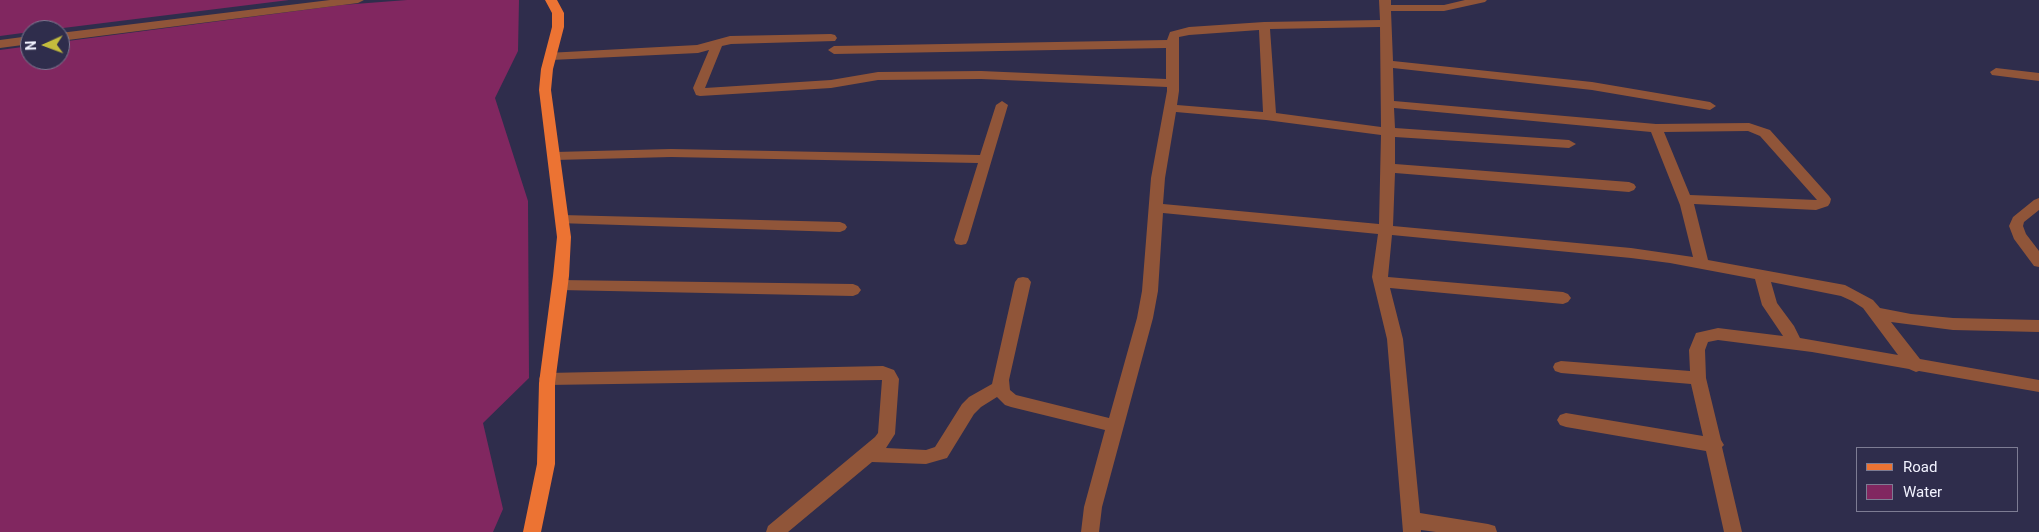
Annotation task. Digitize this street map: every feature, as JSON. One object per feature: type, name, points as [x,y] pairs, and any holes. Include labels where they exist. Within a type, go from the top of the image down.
[{"type":"main road","points":[[532,532],[546,464],[547,379],[560,285],[564,237],[545,90],[550,56],[558,27],[558,14],[551,0]]},
{"type":"street","points":[[70,36],[358,0]]},
{"type":"street","points":[[1090,532],[1093,507],[1145,318],[1150,291],[1158,178],[1173,83],[1172,44],[1174,35],[1178,33],[1264,26],[1386,10],[1444,8],[1481,0]]},
{"type":"street","points":[[1386,10],[1388,212],[1380,277],[1394,339],[1411,526],[1488,532]]},
{"type":"street","points":[[1264,26],[1270,116]]},
{"type":"street","points":[[550,56],[698,49],[730,40],[831,38]]},
{"type":"street","points":[[0,44],[20,41]]},
{"type":"street","points":[[717,44],[699,88],[700,92],[831,84],[878,76],[981,75],[1173,83]]},
{"type":"street","points":[[834,50],[1172,44]]},
{"type":"street","points":[[1388,64],[1583,85],[1710,106]]},
{"type":"street","points":[[1996,72],[2039,77]]},
{"type":"street","points":[[1388,104],[1656,128],[1738,126],[1758,129],[1765,133],[1824,199],[1823,203],[1816,205],[1685,199]]},
{"type":"street","points":[[961,240],[1002,105]]},
{"type":"street","points":[[1170,108],[1270,116],[1388,132],[1569,144]]},
{"type":"street","points":[[1656,128],[1685,199],[1702,264]]},
{"type":"street","points":[[555,156],[671,153],[986,159]]},
{"type":"street","points":[[1388,168],[1629,187]]},
{"type":"street","points":[[2039,203],[2018,220],[2016,226],[2019,235],[2039,262]]},
{"type":"street","points":[[1156,208],[1386,228],[1631,253],[1702,264],[1845,291],[1868,304],[1916,366]]},
{"type":"street","points":[[562,220],[840,227]]},
{"type":"street","points":[[1761,275],[1770,305],[1788,330],[1794,344]]},
{"type":"street","points":[[1023,282],[1000,387],[1004,395],[1010,400],[1115,426]]},
{"type":"street","points":[[1381,282],[1563,298]]},
{"type":"street","points":[[560,285],[853,290]]},
{"type":"street","points":[[1874,313],[1911,320],[1944,323],[2039,326]]},
{"type":"street","points":[[1733,532],[1715,445],[1698,378],[1697,350],[1702,337],[1718,334],[1794,344],[2039,386]]},
{"type":"street","points":[[1561,367],[1698,378]]},
{"type":"street","points":[[547,379],[883,372],[891,379],[886,434],[881,442],[775,532]]},
{"type":"street","points":[[868,455],[926,457],[942,453],[968,409],[975,402],[1000,387]]},
{"type":"street","points":[[1566,420],[1715,445]]},
{"type":"water","points":[[0,0],[289,0],[70,27],[70,20],[20,20],[20,33],[0,36]]},
{"type":"water","points":[[407,0],[519,0],[518,51],[495,98],[528,201],[529,378],[483,423],[503,509],[493,532],[0,532],[0,50],[20,47],[20,70],[70,70],[70,41],[342,5]]}]
